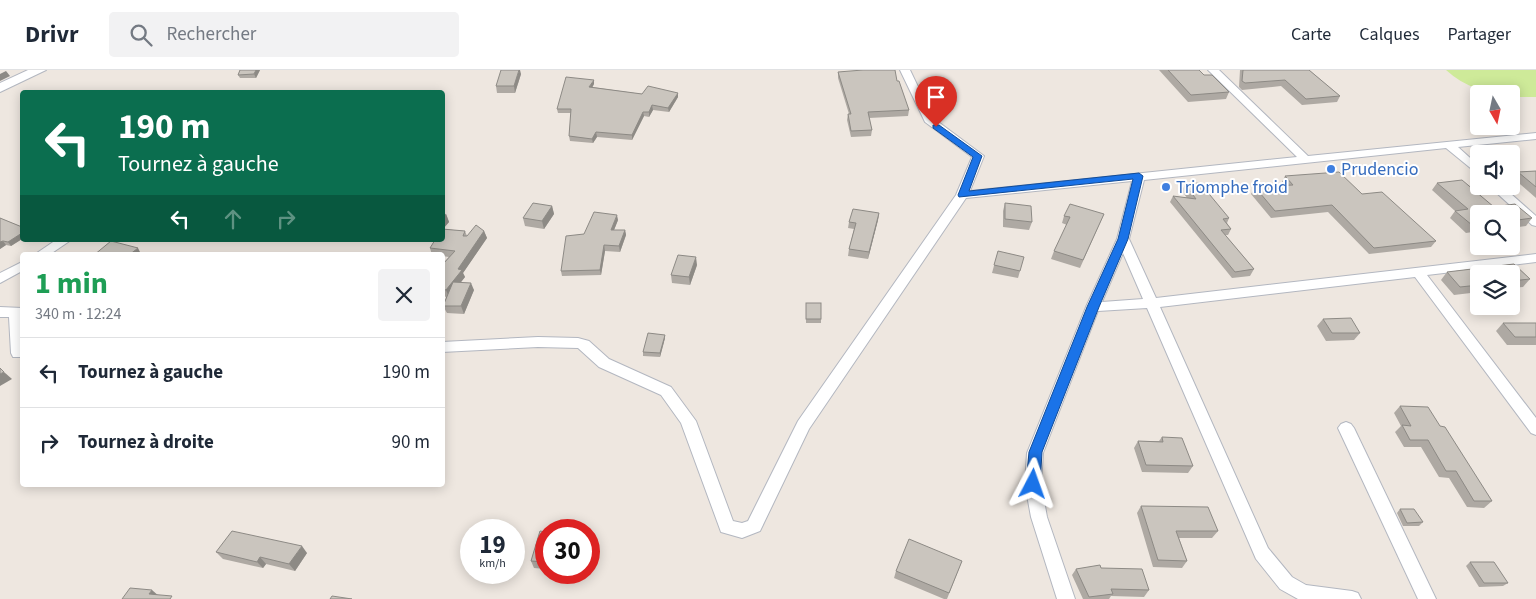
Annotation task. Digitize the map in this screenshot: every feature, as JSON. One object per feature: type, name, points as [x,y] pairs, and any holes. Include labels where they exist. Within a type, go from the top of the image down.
[{"type":"street","points":[[0,71],[39,70]]},
{"type":"street","points":[[0,88],[39,70]]},
{"type":"street","points":[[445,347],[538,342],[578,343],[584,345],[604,363],[666,392],[688,421],[727,527],[742,531],[754,526],[803,425],[962,195],[978,156],[929,120],[905,70]]},
{"type":"street","points":[[1213,70],[1305,159]]},
{"type":"street","points":[[962,195],[1536,136]]},
{"type":"street","points":[[1448,145],[1470,164]]},
{"type":"street","points":[[1066,599],[1038,517],[1033,484],[1035,452],[1093,307],[1123,239],[1139,176]]},
{"type":"street","points":[[1505,195],[1536,222]]},
{"type":"street","points":[[1123,239],[1153,302],[1262,553],[1286,583],[1304,593],[1352,599]]},
{"type":"street","points":[[45,252],[62,242]]},
{"type":"street","points":[[1093,307],[1153,302],[1536,258]]},
{"type":"street","points":[[0,279],[20,267]]},
{"type":"street","points":[[1418,272],[1536,429]]},
{"type":"street","points":[[0,312],[19,313],[18,353]]},
{"type":"street","points":[[1346,428],[1427,599]]},
{"type":"green space","points":[[1446,70],[1536,70],[1536,97],[1520,97],[1520,85],[1470,86]]},
{"type":"building","points":[[240,70],[256,70],[254,74],[238,75]]},
{"type":"building","points":[[501,70],[519,70],[514,86],[496,86]]},
{"type":"building","points":[[895,70],[897,81],[899,81],[909,110],[868,112],[872,130],[851,131],[848,114],[851,114],[838,72]]},
{"type":"building","points":[[1168,70],[1199,70],[1204,75],[1212,75],[1229,92],[1191,95]]},
{"type":"building","points":[[1243,70],[1309,70],[1340,96],[1306,99],[1285,80],[1245,83],[1242,81]]},
{"type":"building","points":[[566,77],[594,80],[589,87],[642,94],[648,86],[678,93],[668,108],[652,105],[649,112],[643,112],[632,135],[596,132],[592,139],[569,136],[571,109],[557,109]]},
{"type":"building","points":[[1536,171],[1536,187],[1520,174],[1520,172]]},
{"type":"building","points":[[1339,172],[1362,194],[1382,192],[1436,241],[1374,248],[1332,205],[1275,211],[1255,187],[1293,185],[1285,176]]},
{"type":"building","points":[[1462,180],[1470,187],[1470,195],[1480,195],[1492,205],[1470,205],[1470,223],[1455,211],[1468,209],[1437,183]]},
{"type":"building","points":[[1200,183],[1229,218],[1223,219],[1231,229],[1221,230],[1254,269],[1235,272],[1173,196],[1196,199],[1185,184]]},
{"type":"building","points":[[533,203],[552,206],[542,221],[523,218]]},
{"type":"building","points":[[1005,203],[1031,206],[1032,222],[1005,219]]},
{"type":"building","points":[[1070,204],[1104,214],[1083,260],[1054,251],[1070,217],[1064,216]]},
{"type":"building","points":[[1520,208],[1532,218],[1520,220]]},
{"type":"building","points":[[853,209],[879,213],[869,252],[849,249],[856,223],[849,222]]},
{"type":"building","points":[[594,212],[617,215],[611,230],[625,230],[619,246],[604,245],[600,270],[561,271],[566,236],[584,234]]},
{"type":"building","points":[[0,218],[20,226],[20,234],[8,242],[0,242]]},
{"type":"building","points":[[476,225],[484,231],[458,269],[462,270],[445,290],[445,262],[455,251],[430,248],[434,242],[445,242],[445,229],[465,231],[463,236],[467,236]]},
{"type":"building","points":[[110,242],[138,248],[133,252],[98,252]]},
{"type":"building","points":[[998,251],[1024,257],[1020,271],[994,265]]},
{"type":"building","points":[[678,255],[696,257],[689,277],[671,275]]},
{"type":"building","points":[[1470,269],[1470,286],[1460,287],[1447,272]]},
{"type":"building","points":[[1520,270],[1530,279],[1520,280]]},
{"type":"building","points":[[453,282],[471,283],[461,306],[445,306],[445,301]]},
{"type":"building","points":[[806,303],[821,303],[821,319],[806,319]]},
{"type":"building","points":[[1351,318],[1360,333],[1332,333],[1323,319]]},
{"type":"building","points":[[1503,323],[1536,323],[1536,337],[1515,337]]},
{"type":"building","points":[[648,333],[665,335],[660,353],[643,352]]},
{"type":"building","points":[[1400,406],[1428,407],[1440,426],[1445,427],[1492,501],[1474,501],[1456,471],[1446,471],[1428,440],[1410,440],[1402,425],[1411,426]]},
{"type":"building","points":[[1162,437],[1182,438],[1193,466],[1146,465],[1138,441],[1163,442]]},
{"type":"building","points":[[1141,506],[1208,507],[1218,531],[1176,531],[1187,561],[1158,560]]},
{"type":"building","points":[[1400,509],[1414,509],[1423,522],[1407,523]]},
{"type":"building","points":[[232,531],[302,546],[289,564],[260,557],[257,562],[216,552]]},
{"type":"building","points":[[909,539],[962,561],[949,593],[896,571]]},
{"type":"building","points":[[535,548],[535,561],[531,561]]},
{"type":"building","points":[[1470,562],[1494,562],[1508,583],[1484,583]]},
{"type":"building","points":[[1100,565],[1101,568],[1142,569],[1149,590],[1111,589],[1113,594],[1089,597],[1076,569]]},
{"type":"building","points":[[130,588],[152,590],[149,594],[172,596],[170,599],[122,599]]},
{"type":"building","points":[[332,596],[352,599],[330,599]]},
{"type":"place","name":"Prudencio","points":[[1331,169]]},
{"type":"place","name":"Triomphe froid","points":[[1166,187]]},
{"type":"route","points":[[936,127],[978,156],[962,195],[1139,176],[1123,239],[1093,307],[1035,452],[1033,484]]}]
